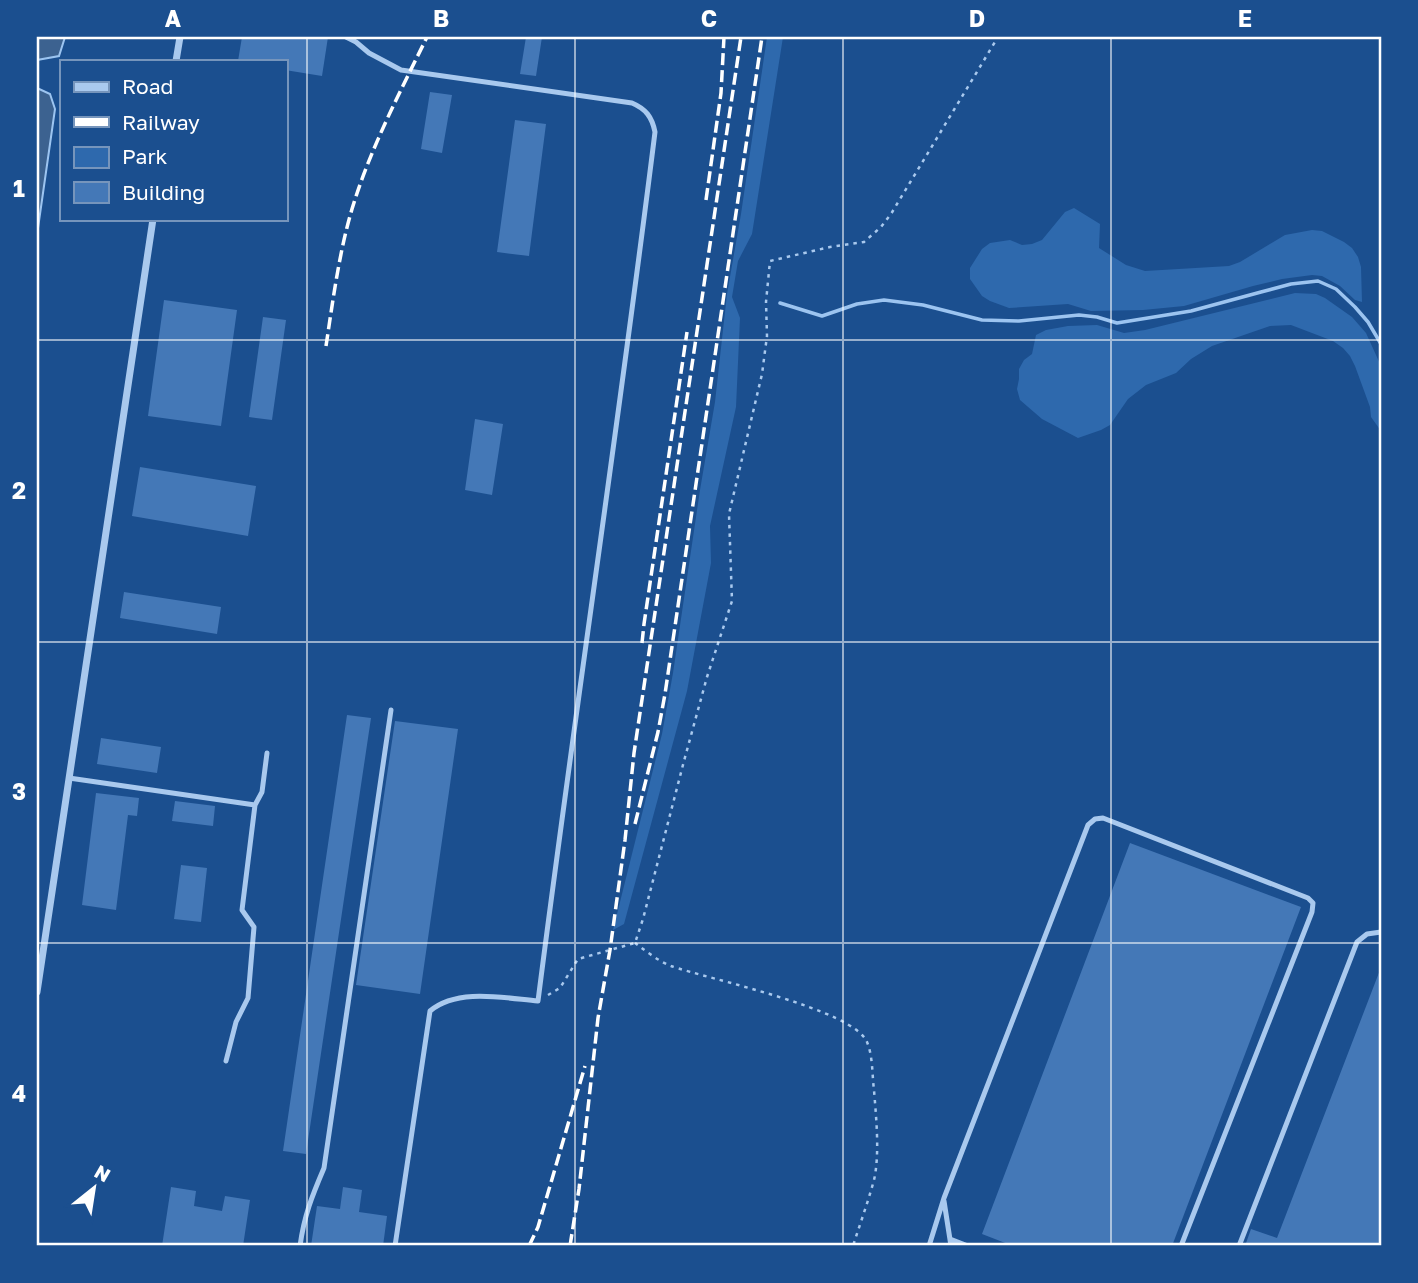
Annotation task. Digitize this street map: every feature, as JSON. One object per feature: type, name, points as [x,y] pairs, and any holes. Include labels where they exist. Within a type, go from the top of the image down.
[{"type":"street","points":[[177,60],[180,37]]},
{"type":"street","points":[[37,992],[153,220]]},
{"type":"lane","points":[[346,37],[369,53],[401,69],[632,103],[646,112],[653,121],[655,132],[538,1001],[464,997],[452,999],[430,1012],[395,1246]]},
{"type":"lane","points":[[300,1246],[308,1203],[324,1168],[391,710]]},
{"type":"lane","points":[[226,1060],[236,1022],[248,998],[254,927],[242,911],[255,805],[262,792],[267,753]]},
{"type":"lane","points":[[69,778],[255,805]]},
{"type":"lane","points":[[929,1246],[944,1198],[1088,825],[1095,819],[1103,818],[1308,898],[1313,903],[1312,912],[1181,1246]]},
{"type":"lane","points":[[1239,1246],[1357,942],[1367,934],[1381,932]]},
{"type":"lane","points":[[944,1198],[950,1243],[968,1246]]},
{"type":"path","points":[[635,943],[704,689],[732,601],[729,514],[762,374],[767,336],[766,302],[770,261],[864,242],[881,226],[891,214],[998,37]]},
{"type":"path","points":[[538,1001],[559,988],[578,960],[635,943]]},
{"type":"path","points":[[635,943],[667,965],[784,998],[835,1018],[867,1041],[877,1129],[875,1178],[853,1246]]},
{"type":"green space","points":[[767,37],[783,37],[752,234],[738,261],[732,297],[740,318],[736,407],[710,526],[711,563],[687,691],[624,924],[613,930],[662,734],[673,673]]},
{"type":"green space","points":[[1074,208],[1100,224],[1099,248],[1126,265],[1145,271],[1229,266],[1285,235],[1322,231],[1344,242],[1358,257],[1361,267],[1362,302],[1355,300],[1340,286],[1322,276],[1312,275],[1253,286],[1184,306],[1143,310],[1091,311],[1068,304],[1009,308],[982,296],[970,279],[970,268],[982,249],[990,243],[1010,240],[1022,245],[1042,240],[1065,212]]},
{"type":"green space","points":[[1295,293],[1316,294],[1325,298],[1352,317],[1366,333],[1381,366],[1381,431],[1371,417],[1370,407],[1350,356],[1333,341],[1291,325],[1270,326],[1212,346],[1191,359],[1176,373],[1146,385],[1128,399],[1110,425],[1078,438],[1042,419],[1020,400],[1017,389],[1019,369],[1024,360],[1032,354],[1036,335],[1046,330],[1097,325],[1124,333],[1145,330]]},
{"type":"shaded area","points":[[37,37],[65,37],[59,56],[37,60]]},
{"type":"shaded area","points":[[37,88],[50,94],[55,109],[37,235]]},
{"type":"building","points":[[242,37],[328,37],[322,76],[287,70],[287,60],[238,60]]},
{"type":"building","points":[[526,37],[542,37],[536,76],[520,74]]},
{"type":"building","points":[[430,92],[452,95],[442,153],[421,149]]},
{"type":"building","points":[[515,120],[546,124],[529,256],[497,252]]},
{"type":"building","points":[[164,300],[237,310],[221,426],[148,416]]},
{"type":"building","points":[[263,317],[286,320],[272,420],[249,417]]},
{"type":"building","points":[[475,419],[503,424],[492,495],[465,490]]},
{"type":"building","points":[[140,467],[256,486],[248,536],[132,516]]},
{"type":"building","points":[[124,592],[221,607],[217,634],[120,618]]},
{"type":"building","points":[[347,715],[371,718],[306,1154],[283,1151]]},
{"type":"building","points":[[395,721],[458,729],[420,994],[356,985]]},
{"type":"building","points":[[101,738],[161,747],[157,773],[97,764]]},
{"type":"building","points":[[96,793],[139,798],[137,816],[128,815],[116,910],[82,905]]},
{"type":"building","points":[[175,801],[215,806],[213,826],[172,821]]},
{"type":"building","points":[[1130,843],[1301,907],[1172,1246],[1013,1246],[982,1234]]},
{"type":"building","points":[[181,865],[207,868],[201,922],[174,919]]},
{"type":"building","points":[[1380,970],[1381,1246],[1245,1246],[1251,1229],[1277,1238]]},
{"type":"building","points":[[171,1187],[196,1191],[194,1206],[222,1211],[225,1196],[250,1200],[243,1246],[162,1246]]},
{"type":"building","points":[[343,1187],[362,1190],[359,1212],[387,1216],[383,1246],[311,1246],[317,1206],[340,1209]]},
{"type":"waterway","points":[[780,303],[822,316],[857,304],[884,300],[923,305],[982,320],[1019,321],[1079,315],[1117,323],[1191,311],[1291,284],[1318,281],[1336,289],[1355,307],[1381,344]]},
{"type":"railway","points":[[326,346],[343,242],[359,187],[386,121],[427,37]]},
{"type":"railway","points":[[706,200],[721,93],[724,37]]},
{"type":"railway","points":[[570,1246],[598,1018],[625,840],[634,753],[741,37]]},
{"type":"railway","points":[[635,824],[665,694],[762,37]]},
{"type":"railway","points":[[642,643],[687,332]]},
{"type":"railway","points":[[529,1246],[538,1227],[585,1066]]}]
